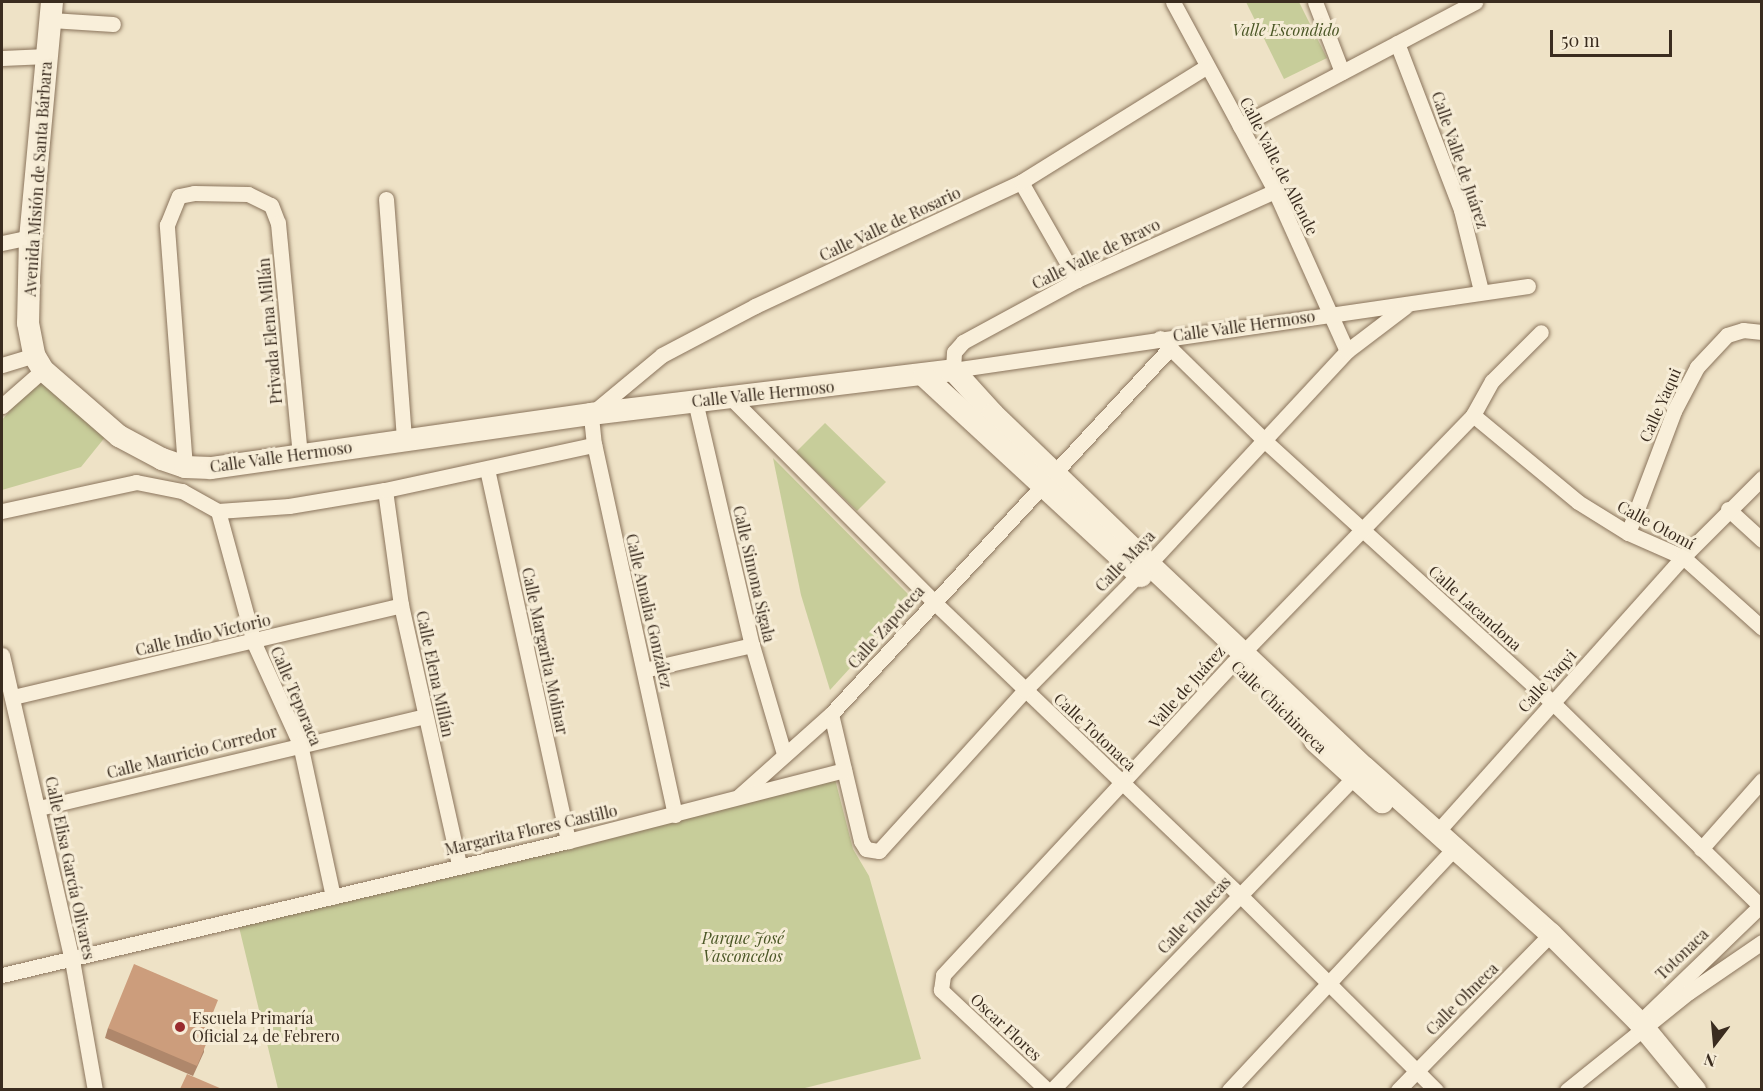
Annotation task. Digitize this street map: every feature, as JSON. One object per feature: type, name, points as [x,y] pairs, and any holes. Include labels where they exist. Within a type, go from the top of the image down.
[{"type":"main road","name":"Avenida Misión de Santa Bárbara","points":[[39,362],[28,323],[30,237],[51,11]]},
{"type":"main road","name":"Calle Valle Hermoso","points":[[39,362],[119,436],[185,467],[211,468],[591,414],[924,376],[953,370]]},
{"type":"main road","name":"Calle Chichimeca","points":[[953,370],[1050,481]]},
{"type":"main road","name":"Calle Chichimeca","points":[[924,376],[1050,481],[1239,657],[1447,856],[1546,939]]},
{"type":"main road","name":"Calle Chichimeca","points":[[1358,772],[1438,831],[1637,1030]]},
{"type":"main road","points":[[1637,1030],[1676,1089]]},
{"type":"main road","points":[[1637,1030],[1695,1089]]},
{"type":"street","name":"Calle Valle de Allende","points":[[1173,2],[1275,191],[1347,351]]},
{"type":"street","points":[[1315,2],[1342,72]]},
{"type":"street","points":[[1240,126],[1475,2]]},
{"type":"street","points":[[51,11],[113,24]]},
{"type":"street","name":"Calle Valle de Juárez","points":[[1397,43],[1461,210],[1481,291]]},
{"type":"street","points":[[2,58],[47,56]]},
{"type":"street","name":"Calle Valle de Rosario","points":[[591,414],[662,355],[756,306],[1022,182],[1206,66]]},
{"type":"street","points":[[1022,182],[1077,280]]},
{"type":"street","name":"Privada Elena Millán","points":[[185,467],[167,225],[179,196],[194,193],[227,191],[248,194],[271,205],[278,223],[300,455]]},
{"type":"street","name":"Calle Valle de Bravo","points":[[953,370],[954,352],[963,342],[1077,280],[1275,191]]},
{"type":"street","points":[[386,199],[404,441]]},
{"type":"street","points":[[2,243],[30,237]]},
{"type":"street","name":"Calle Valle Hermoso","points":[[953,370],[1165,343],[1330,313],[1405,307],[1481,291],[1528,286]]},
{"type":"street","name":"Calle Maya","points":[[844,770],[861,841],[866,849],[879,850],[1025,690],[1265,441],[1347,351],[1405,307]]},
{"type":"street","name":"Calle Yaqui","points":[[1628,533],[1674,411],[1697,367],[1727,335],[1743,330],[1761,332]]},
{"type":"street","name":"Valle de Juárez","points":[[941,990],[940,979],[949,967],[1124,784],[1239,657],[1473,415],[1492,381],[1541,332]]},
{"type":"street","name":"Calle Lacandona","points":[[1165,343],[1265,441],[1552,702],[1761,906]]},
{"type":"street","name":"Calle Zapoteca","points":[[737,798],[831,714],[933,602],[1050,481],[1165,343]]},
{"type":"street","points":[[2,365],[39,362]]},
{"type":"street","points":[[2,406],[39,362]]},
{"type":"street","name":"Calle Totonaca","points":[[731,398],[933,602],[1239,894],[1436,1089]]},
{"type":"street","name":"Calle Simona Sigala","points":[[695,401],[752,645],[784,754]]},
{"type":"street","name":"Calle Amalia González","points":[[591,414],[594,445],[675,815]]},
{"type":"street","name":"Calle Otomí","points":[[1473,415],[1578,502],[1628,533],[1683,557],[1761,628]]},
{"type":"street","points":[[2,511],[136,482],[182,491],[218,511],[289,506],[385,490],[594,445]]},
{"type":"street","name":"Calle Margarita Molinar","points":[[487,469],[568,841]]},
{"type":"street","points":[[1683,557],[1761,478]]},
{"type":"street","name":"Calle Elena Millán","points":[[385,490],[401,605],[424,716],[459,864]]},
{"type":"street","points":[[1728,509],[1761,540]]},
{"type":"street","name":"Calle Teporaca","points":[[218,511],[254,643],[300,744],[333,896]]},
{"type":"street","name":"Calle Yaqyi","points":[[1438,831],[1683,557]]},
{"type":"street","name":"Calle Indio Victorio","points":[[13,697],[254,643],[401,605]]},
{"type":"street","points":[[644,670],[752,645]]},
{"type":"street","name":"Calle Elisa García Olivares","points":[[2,655],[39,808],[72,960],[95,1089]]},
{"type":"street","points":[[831,714],[844,770]]},
{"type":"street","name":"Calle Mauricio Corredor","points":[[39,808],[424,716]]},
{"type":"street","name":"Margarita Flores Castillo","points":[[2,975],[72,960],[459,864],[675,815],[844,770]]},
{"type":"street","name":"Calle Toltecas","points":[[1052,1089],[1358,772]]},
{"type":"street","points":[[1701,849],[1761,780]]},
{"type":"street","points":[[1229,1089],[1447,856]]},
{"type":"street","name":"Totonaca","points":[[1637,1030],[1761,906]]},
{"type":"street","name":"Calle Olmeca","points":[[1398,1089],[1546,939]]},
{"type":"street","points":[[1567,1089],[1637,1030],[1761,942]]},
{"type":"street","name":"Oscar Flores","points":[[941,990],[1047,1089]]},
{"type":"green space","name":"Valle Escondido","points":[[1246,2],[1299,2],[1327,58],[1284,79]]},
{"type":"green space","points":[[41,374],[106,436],[81,467],[2,490],[2,420]]},
{"type":"green space","points":[[825,423],[886,482],[857,511],[796,452]]},
{"type":"green space","points":[[773,458],[913,599],[830,690],[801,595]]},
{"type":"green space","name":"Parque José Vasconcelos","points":[[835,779],[853,849],[869,876],[921,1059],[797,1090],[278,1089],[239,927]]},
{"type":"building","points":[[134,964],[218,1000],[202,1040],[207,1042],[197,1066],[108,1028]]},
{"type":"building","points":[[187,1074],[222,1089],[180,1089]]},
{"type":"place","name":"Escuela Primaría Oficial 24 de Febrero","points":[[180,1027]]}]
